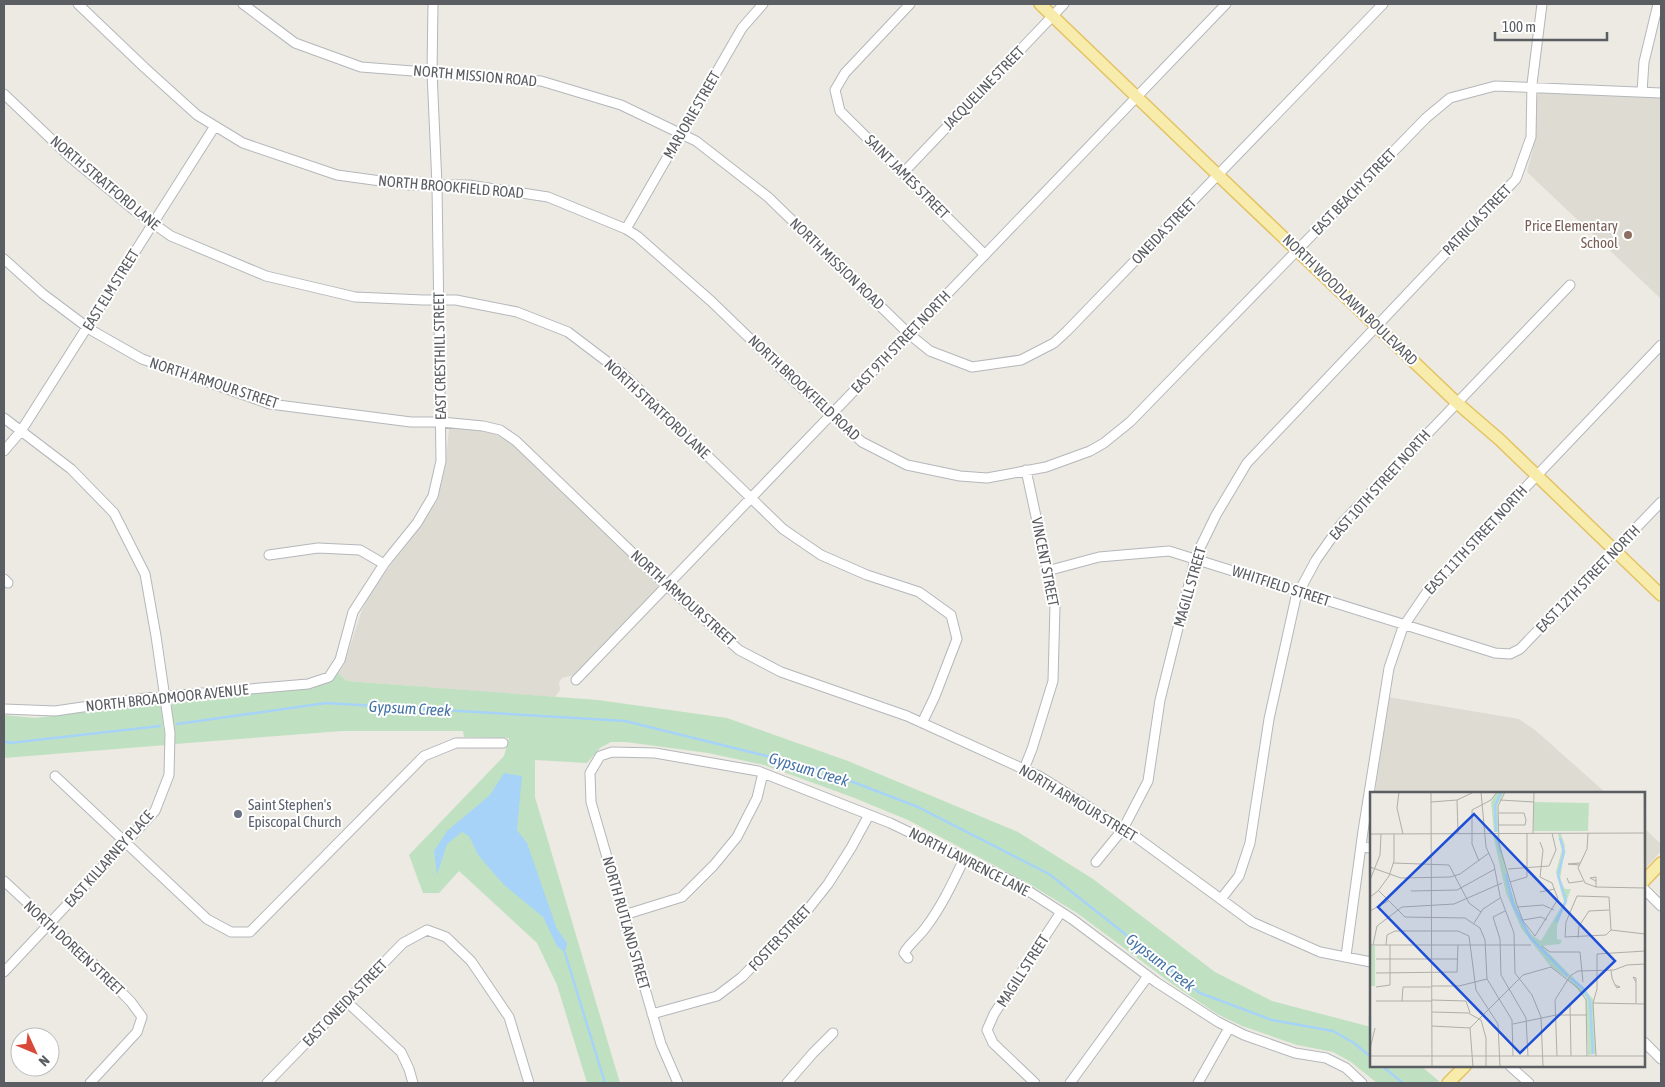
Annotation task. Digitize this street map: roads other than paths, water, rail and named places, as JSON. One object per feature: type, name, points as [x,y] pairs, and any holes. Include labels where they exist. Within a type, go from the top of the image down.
[{"type":"main road","name":"NORTH WOODLAWN BOULEVARD","points":[[1040,4],[1297,251],[1456,402],[1537,475],[1661,595]]},
{"type":"main road","points":[[1645,880],[1661,864]]},
{"type":"main road","points":[[1448,1083],[1464,1067]]},
{"type":"street","name":"NORTH BROOKFIELD ROAD","points":[[78,4],[197,115],[243,143],[337,175],[410,185],[469,185],[548,197],[626,229],[637,236],[711,301],[862,442],[907,465],[960,476],[987,478],[1026,470]]},
{"type":"street","name":"NORTH MISSION ROAD","points":[[243,4],[295,43],[362,67],[541,81],[622,105],[682,134],[696,141],[768,197],[909,334]]},
{"type":"street","name":"EAST CRESTHILL STREET","points":[[329,678],[340,660],[353,612],[384,564],[417,523],[433,496],[441,461],[437,185],[432,72],[433,4]]},
{"type":"street","name":"MARJORIE STREET","points":[[626,229],[742,28],[763,4]]},
{"type":"street","name":"SAINT JAMES STREET","points":[[910,4],[845,73],[835,90],[840,111],[985,255]]},
{"type":"street","name":"JACQUELINE STREET","points":[[903,173],[1064,4]]},
{"type":"street","name":"EAST 9TH STREET NORTH","points":[[576,680],[1226,4]]},
{"type":"street","name":"ONEIDA STREET","points":[[909,334],[930,351],[972,367],[1021,360],[1054,343],[1382,4]]},
{"type":"street","name":"PATRICIA STREET","points":[[1377,326],[1516,179],[1530,137],[1532,87],[1542,4]]},
{"type":"street","points":[[1642,92],[1644,62],[1658,4]]},
{"type":"street","name":"EAST BEACHY STREET","points":[[1026,470],[1046,467],[1090,451],[1124,427],[1426,118],[1450,98],[1495,86],[1661,93]]},
{"type":"street","name":"NORTH STRATFORD LANE","points":[[4,94],[70,157],[134,210],[170,236],[266,276],[355,297],[456,300],[517,312],[568,332],[622,373],[783,529],[821,555],[867,575],[919,592],[951,615],[958,639],[922,723]]},
{"type":"street","name":"EAST ELM STREET","points":[[4,452],[21,431],[215,126]]},
{"type":"street","name":"NORTH ARMOUR STREET","points":[[4,259],[42,294],[87,326],[142,359],[270,404],[411,422],[441,422],[483,426],[500,430],[516,441],[667,586],[739,650],[781,672],[907,716],[1024,769],[1123,829],[1252,922],[1320,952],[1370,962]]},
{"type":"street","name":"EAST 10TH STREET NORTH","points":[[1221,900],[1239,876],[1250,843],[1269,719],[1296,597],[1316,560],[1342,522],[1570,285]]},
{"type":"street","name":"MAGILL STREET","points":[[1096,862],[1123,829],[1148,781],[1160,700],[1196,559],[1216,515],[1247,463],[1377,326]]},
{"type":"street","name":"EAST 11TH STREET NORTH","points":[[1346,956],[1389,668],[1404,626],[1429,589],[1661,345]]},
{"type":"street","points":[[4,418],[72,469],[114,513],[145,574],[165,697]]},
{"type":"street","name":"VINCENT STREET","points":[[1024,769],[1053,681],[1055,605],[1026,470]]},
{"type":"street","name":"EAST 12TH STREET NORTH","points":[[1512,653],[1520,649],[1661,502]]},
{"type":"street","points":[[269,555],[318,548],[360,550],[384,564]]},
{"type":"street","name":"WHITFIELD STREET","points":[[1048,571],[1099,557],[1169,551],[1404,626],[1495,653],[1512,653]]},
{"type":"street","name":"NORTH BROADMOOR AVENUE","points":[[4,708],[55,711],[165,697],[308,684],[329,678]]},
{"type":"street","name":"EAST KILLARNEY PLACE","points":[[4,972],[155,811],[169,775],[170,733],[165,697]]},
{"type":"street","points":[[55,776],[207,919],[232,932],[250,932],[424,756],[456,743],[503,743]]},
{"type":"street","name":"NORTH LAWRENCE LANE","points":[[597,760],[600,756],[612,752],[655,752],[764,773],[868,815],[1016,883],[1061,912],[1148,976],[1229,1028],[1244,1036],[1295,1053],[1326,1058],[1346,1068],[1362,1083]]},
{"type":"street","name":"NORTH RUTLAND STREET","points":[[597,760],[590,773],[591,802],[661,1044],[678,1083]]},
{"type":"street","points":[[624,915],[682,897],[714,865],[737,837],[756,798],[764,773]]},
{"type":"street","name":"FOSTER STREET","points":[[652,1014],[717,996],[742,977],[809,908],[828,884],[852,848],[868,815]]},
{"type":"street","points":[[1361,846],[1370,848]]},
{"type":"street","points":[[908,958],[904,953],[926,928],[951,886],[964,858]]},
{"type":"street","name":"NORTH DOREEN STREET","points":[[4,881],[132,1002],[142,1017],[137,1032],[90,1083]]},
{"type":"street","points":[[1645,890],[1661,906]]},
{"type":"street","name":"MAGILL STREET","points":[[1035,1083],[993,1043],[987,1030],[994,1014],[1061,912]]},
{"type":"street","name":"EAST ONEIDA STREET","points":[[268,1083],[403,943],[427,930],[446,937],[470,961],[508,1017],[529,1083]]},
{"type":"street","points":[[1070,1083],[1148,976]]},
{"type":"street","points":[[346,1001],[401,1052],[413,1083]]},
{"type":"street","points":[[1195,1083],[1229,1028]]},
{"type":"street","points":[[787,1083],[833,1033]]},
{"type":"street","points":[[1645,1043],[1661,1060]]},
{"type":"street","points":[[1511,1067],[1529,1083]]},
{"type":"water","points":[[504,773],[522,776],[517,830],[527,843],[557,929],[567,943],[565,953],[557,946],[543,917],[504,885],[478,855],[469,836],[462,832],[447,844],[437,875],[434,851],[447,831],[490,795]]},
{"type":"waterway","name":"Gypsum Creek","points":[[177,724],[326,703],[625,721],[819,769],[918,807],[1049,874],[1200,993],[1272,1020],[1333,1031],[1354,1043],[1370,1056]]},
{"type":"waterway","name":"Gypsum Creek","points":[[4,741],[10,743],[160,726]]},
{"type":"waterway","points":[[565,953],[605,1083]]},
{"type":"waterway","name":"Gypsum Creek","points":[[1383,1067],[1403,1083]]},
{"type":"place","name":"Price Elementary School","points":[[1628,235]]},
{"type":"place","name":"Saint Stephen's Episcopal Church","points":[[238,814]]}]
